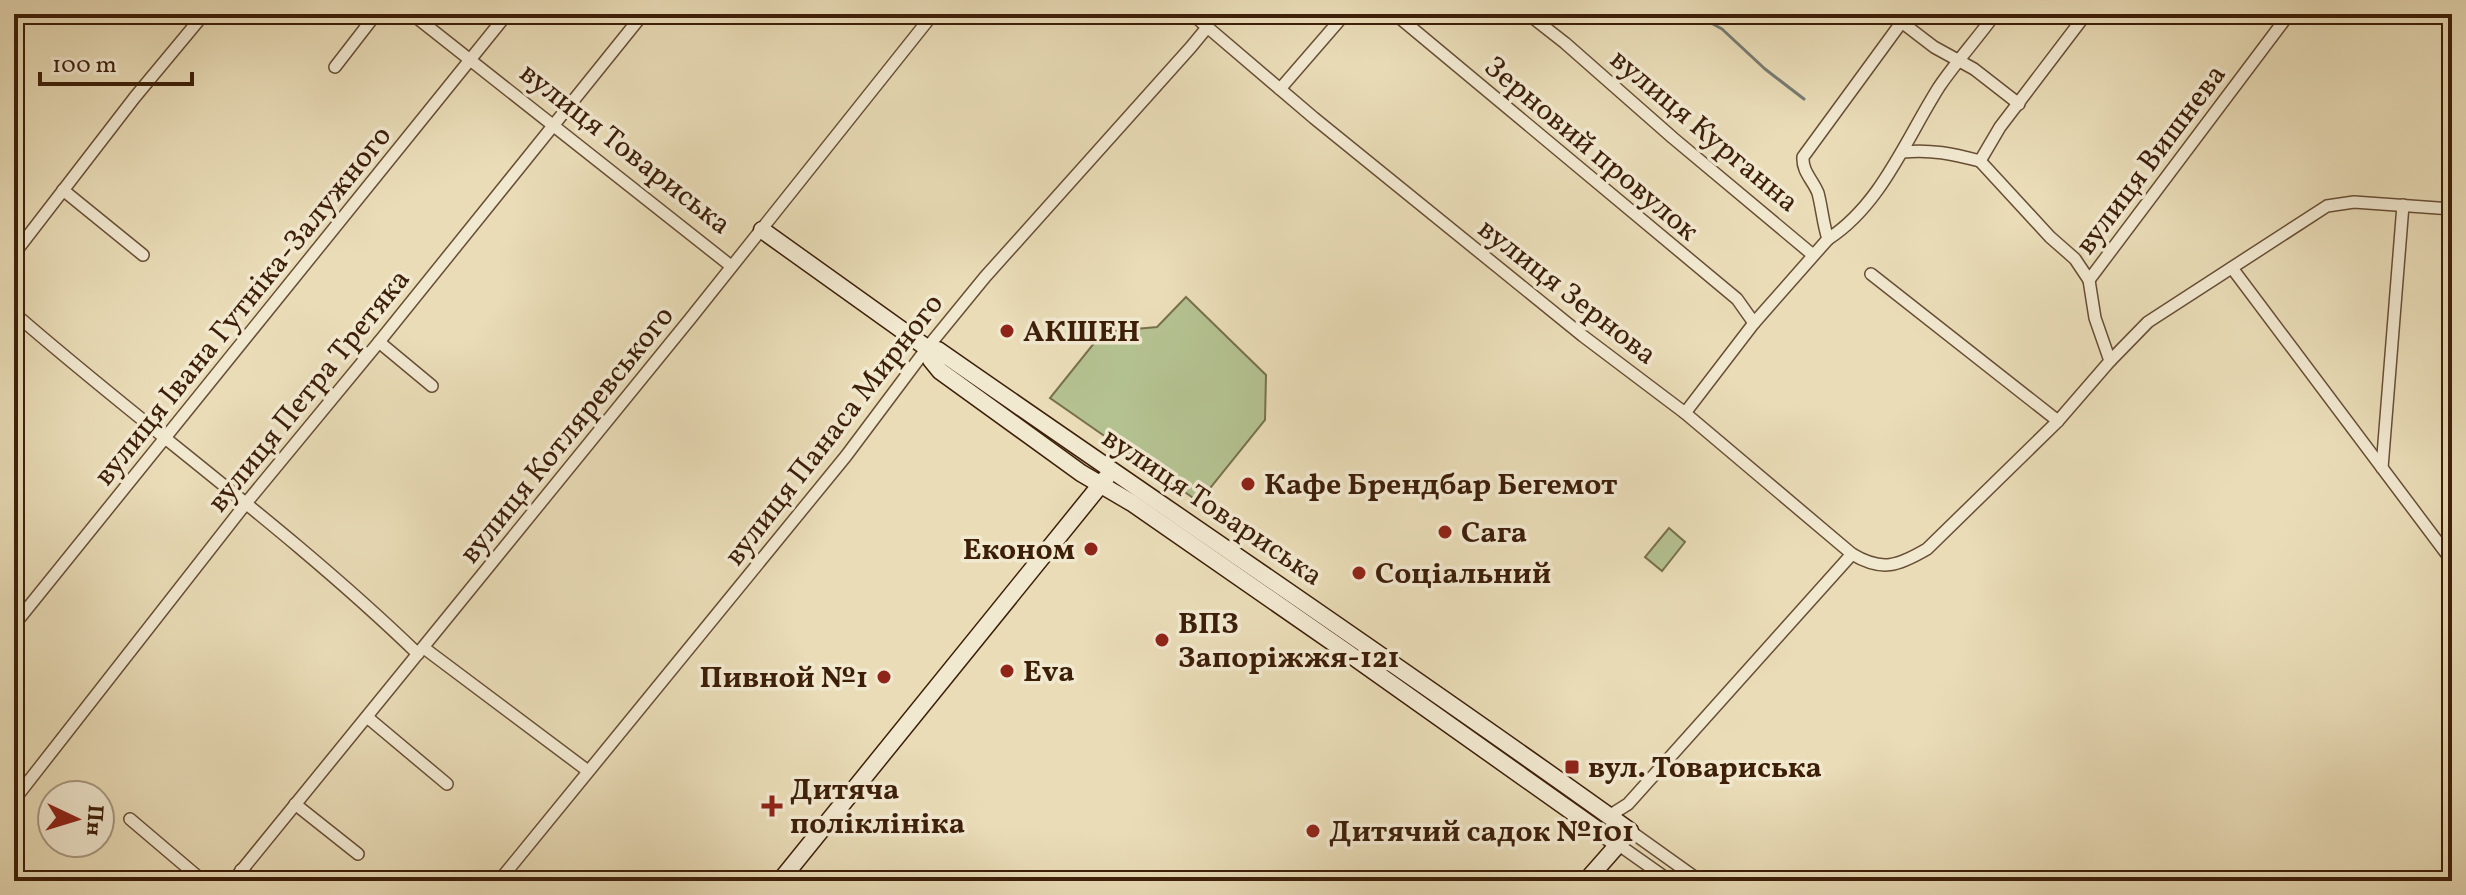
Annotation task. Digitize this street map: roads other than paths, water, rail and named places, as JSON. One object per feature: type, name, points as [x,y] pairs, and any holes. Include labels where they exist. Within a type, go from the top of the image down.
[{"type":"street","points":[[14,254],[135,97],[204,14]]},
{"type":"street","points":[[335,67],[376,14]]},
{"type":"street","name":"вулиця Товариська","points":[[412,14],[731,266]]},
{"type":"street","name":"вулиця Івана Гутніка-Залужного","points":[[14,625],[507,14]]},
{"type":"street","name":"вулиця Петра Третяка","points":[[14,800],[247,502],[643,14]]},
{"type":"street","name":"вулиця Котляревського","points":[[233,881],[762,230],[811,164],[933,14]]},
{"type":"street","name":"вулиця Зернова","points":[[1192,14],[1209,20],[1280,89],[1583,336],[1685,413],[1852,554],[1867,563],[1886,566],[1907,561],[1927,549],[2058,421]]},
{"type":"street","points":[[1280,89],[1345,14]]},
{"type":"street","name":"Зерновий провулок","points":[[1395,14],[1737,299],[1754,323]]},
{"type":"street","name":"вулиця Курганна","points":[[1528,14],[1813,255]]},
{"type":"street","points":[[1891,14],[1957,61],[1974,69],[2019,104]]},
{"type":"street","points":[[1685,413],[1754,323],[1828,239],[1854,217],[1903,152],[1924,111],[1957,61],[1976,42],[1995,14]]},
{"type":"street","points":[[1903,152],[1924,149],[1980,161],[2000,127],[2086,14]]},
{"type":"street","name":"вулиця Вишнева","points":[[1980,161],[2075,259],[2089,280],[2289,14]]},
{"type":"street","name":"вулиця Панаса Мирного","points":[[499,881],[846,456],[985,277],[1191,47],[1209,20]]},
{"type":"street","points":[[1828,239],[1818,195],[1805,172],[1803,157],[1901,23]]},
{"type":"street","points":[[63,190],[143,255]]},
{"type":"street","points":[[1871,274],[2058,421],[2148,322],[2327,206],[2342,202],[2452,209]]},
{"type":"street","points":[[2382,468],[2403,205]]},
{"type":"street","name":"вулиця Товариська","points":[[762,230],[927,348],[931,360],[944,364],[1029,415],[1111,470],[1137,496],[1670,881]]},
{"type":"street","points":[[2232,268],[2452,561]]},
{"type":"street","points":[[2089,280],[2095,318],[2110,361]]},
{"type":"street","points":[[14,313],[70,362],[247,502],[421,651],[588,771]]},
{"type":"street","points":[[379,342],[432,386]]},
{"type":"street","name":"вулиця Товариська","points":[[944,364],[1081,473],[1101,485],[1137,496],[1700,881]]},
{"type":"street","points":[[780,881],[1111,470]]},
{"type":"street","points":[[1609,816],[1628,804],[1852,554]]},
{"type":"street","points":[[367,717],[447,784]]},
{"type":"street","points":[[295,804],[358,854]]},
{"type":"street","points":[[130,819],[203,881]]},
{"type":"street","points":[[1586,881],[1630,831]]},
{"type":"street","points":[[241,870],[255,881]]},
{"type":"waterway","points":[[1695,14],[1722,29],[1765,69],[1804,99]]},
{"type":"place","name":"АКШЕН","points":[[1007,331]]},
{"type":"place","name":"Кафе Брендбар Бегемот","points":[[1248,484]]},
{"type":"place","name":"Сага","points":[[1445,532]]},
{"type":"place","name":"Економ","points":[[1091,549]]},
{"type":"place","name":"Соціальний","points":[[1359,573]]},
{"type":"place","name":"ВПЗ Запоріжжя-121","points":[[1162,640]]},
{"type":"place","name":"Eva","points":[[1007,671]]},
{"type":"place","name":"Пивной №1","points":[[884,677]]},
{"type":"place","name":"вул. Товариська","points":[[1572,767]]},
{"type":"place","name":"Дитяча поліклініка","points":[[772,806]]},
{"type":"place","name":"Дитячий садок №101","points":[[1313,831]]}]
